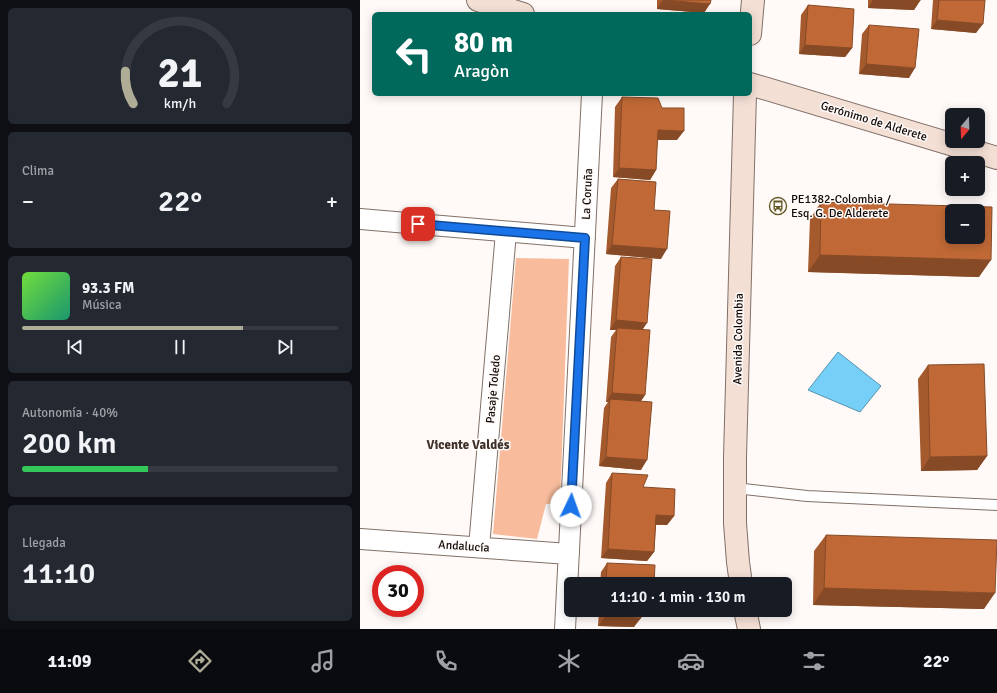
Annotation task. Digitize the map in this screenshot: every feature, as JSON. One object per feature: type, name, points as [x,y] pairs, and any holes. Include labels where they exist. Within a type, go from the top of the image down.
[{"type":"main road","points":[[478,0],[517,12]]},
{"type":"main road","points":[[752,12],[753,0]]},
{"type":"main road","name":"Gerónimo de Alderete","points":[[752,85],[997,158]]},
{"type":"main road","name":"Avenida Colombia","points":[[740,577],[737,546],[735,488],[745,96]]},
{"type":"main road","points":[[746,617],[749,629]]},
{"type":"street","name":"La Coruña","points":[[565,629],[592,96]]},
{"type":"street","points":[[360,219],[585,238]]},
{"type":"street","name":"Pasaje Toledo","points":[[480,547],[506,232]]},
{"type":"street","name":"Andalucía","points":[[360,539],[569,554]]},
{"type":"lane","points":[[735,488],[807,496],[997,505]]},
{"type":"shaded area","points":[[516,258],[569,259],[560,504],[546,504],[537,539],[493,534]]},
{"type":"water","points":[[838,352],[881,386],[860,412],[808,390]]},
{"type":"building","points":[[664,0],[711,0],[710,4]]},
{"type":"building","points":[[939,0],[985,0],[983,24],[937,20]]},
{"type":"building","points":[[808,5],[854,9],[852,48],[805,45]]},
{"type":"building","points":[[869,25],[919,29],[915,68],[866,64]]},
{"type":"building","points":[[622,97],[658,98],[662,108],[684,108],[684,131],[658,130],[656,170],[619,168]]},
{"type":"building","points":[[618,179],[656,182],[654,210],[670,211],[667,249],[612,245]]},
{"type":"building","points":[[821,202],[945,206],[945,244],[985,244],[985,207],[992,207],[991,260],[820,255]]},
{"type":"building","points":[[621,257],[652,259],[647,323],[616,320]]},
{"type":"building","points":[[617,328],[650,330],[645,395],[612,393]]},
{"type":"building","points":[[984,364],[987,456],[930,457],[928,365]]},
{"type":"building","points":[[610,399],[652,402],[647,460],[606,457]]},
{"type":"building","points":[[612,473],[648,475],[643,487],[675,489],[674,516],[656,515],[654,552],[608,549]]},
{"type":"building","points":[[826,535],[997,540],[995,593],[824,588]]},
{"type":"building","points":[[607,563],[655,565],[654,577],[606,577]]},
{"type":"building","points":[[605,617],[641,617],[641,618]]},
{"type":"place","name":"PE1382-Colombia / Esq. G. De Alderete","points":[[778,206]]},
{"type":"district","name":"Vicente Valdés","points":[[468,444]]},
{"type":"route","points":[[418,224],[585,238],[571,506]]}]
